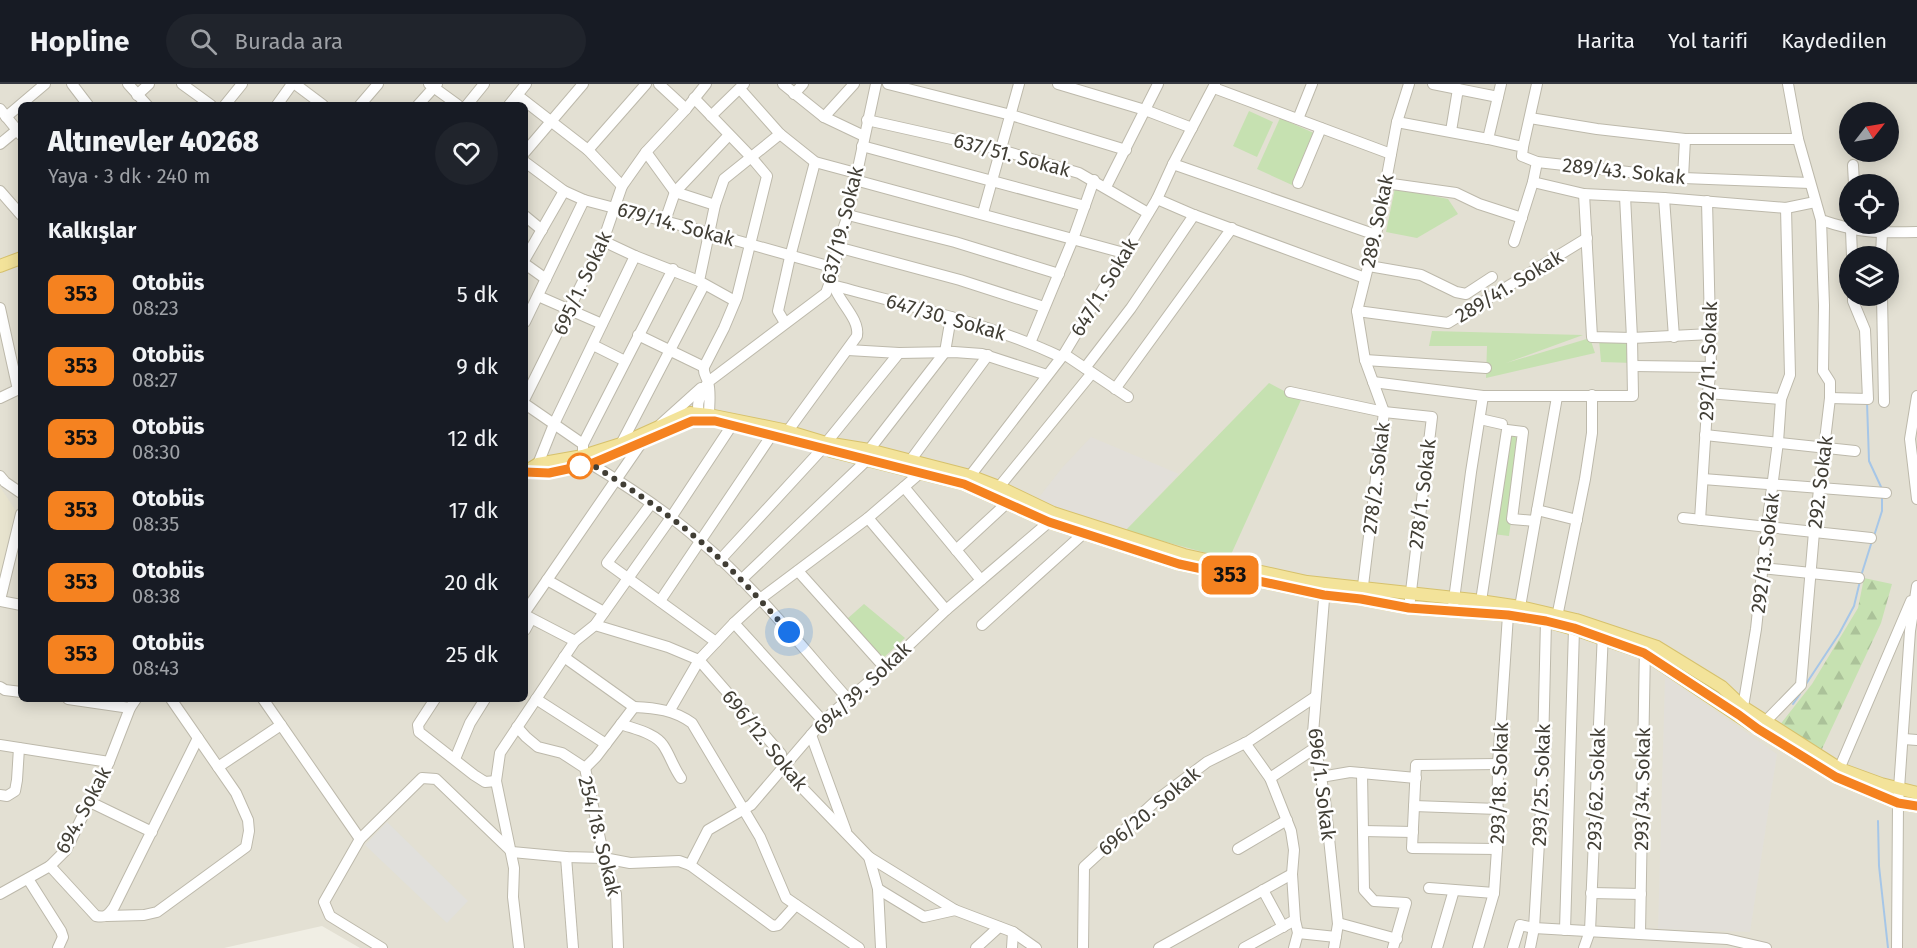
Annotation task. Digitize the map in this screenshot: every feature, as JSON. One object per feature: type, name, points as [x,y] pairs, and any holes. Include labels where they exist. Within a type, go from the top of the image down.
[{"type":"main road","points":[[0,266],[18,259]]},
{"type":"main road","points":[[0,274],[18,268]]},
{"type":"main road","points":[[528,472],[549,473],[586,454],[621,444],[690,413],[787,432],[824,446]]},
{"type":"main road","points":[[528,470],[538,464],[642,442],[703,416],[771,436],[910,461],[970,476],[999,486],[1085,528],[1179,564],[1324,590],[1410,594],[1520,607],[1574,628],[1603,634],[1645,648],[1739,715],[1762,725],[1838,773],[1898,803],[1917,806]]},
{"type":"main road","points":[[868,455],[919,474],[964,484],[1049,522],[1085,528]]},
{"type":"main road","points":[[1362,593],[1409,608],[1576,620],[1603,634]]},
{"type":"main road","points":[[1645,648],[1657,647],[1722,687],[1762,725]]},
{"type":"main road","points":[[1838,773],[1917,793]]},
{"type":"street","points":[[19,102],[45,84]]},
{"type":"street","points":[[72,84],[81,102]]},
{"type":"street","points":[[128,84],[144,102]]},
{"type":"street","points":[[137,95],[149,84]]},
{"type":"street","points":[[182,84],[207,102]]},
{"type":"street","points":[[227,102],[242,84]]},
{"type":"street","points":[[279,102],[294,84],[319,102]]},
{"type":"street","points":[[469,102],[484,84]]},
{"type":"street","points":[[511,102],[526,84]]},
{"type":"street","points":[[528,149],[583,84]]},
{"type":"street","points":[[588,150],[646,84]]},
{"type":"street","points":[[658,84],[686,110]]},
{"type":"street","name":"695/1. Sokak","points":[[528,392],[603,241],[622,186],[646,152],[686,110],[706,84]]},
{"type":"street","points":[[783,84],[824,117],[863,141],[993,181],[1085,206]]},
{"type":"street","points":[[794,94],[803,84]]},
{"type":"street","points":[[824,117],[854,84]]},
{"type":"street","points":[[888,84],[1011,115],[1126,150]]},
{"type":"street","points":[[983,213],[1019,84]]},
{"type":"street","points":[[1058,84],[1145,110],[1192,128]]},
{"type":"street","points":[[1106,187],[1158,84]]},
{"type":"street","points":[[1298,119],[1312,84]]},
{"type":"street","name":"289. Sokak","points":[[1365,360],[1357,311],[1376,235],[1397,122],[1410,84]]},
{"type":"street","points":[[1433,84],[1498,97]]},
{"type":"street","points":[[1488,139],[1501,84]]},
{"type":"street","points":[[1397,122],[1523,147],[1537,84]]},
{"type":"street","name":"292. Sokak","points":[[1762,725],[1801,685],[1814,532],[1830,398],[1830,382],[1823,370],[1824,305],[1821,220],[1798,138],[1788,84]]},
{"type":"street","points":[[420,102],[433,85],[454,102]]},
{"type":"street","points":[[362,102],[371,86]]},
{"type":"street","name":"637/19. Sokak","points":[[654,429],[708,382],[826,292],[832,285],[837,248],[848,215],[873,86]]},
{"type":"street","points":[[1214,86],[1391,154]]},
{"type":"street","name":"647/1. Sokak","points":[[970,476],[1062,356],[1157,199],[1214,86]]},
{"type":"street","points":[[711,116],[742,87],[780,134],[815,162],[855,177],[1124,253]]},
{"type":"street","points":[[1451,131],[1458,89]]},
{"type":"street","points":[[517,95],[526,102]]},
{"type":"street","points":[[694,98],[751,157],[766,176],[735,301],[704,367],[703,373],[708,382],[703,416]]},
{"type":"street","points":[[18,103],[3,113],[18,132]]},
{"type":"street","points":[[528,104],[588,150],[622,186]]},
{"type":"street","points":[[1530,118],[1597,129],[1686,139],[1798,138]]},
{"type":"street","name":"637/51. Sokak","points":[[867,120],[1001,150],[1079,172],[1148,213]]},
{"type":"street","points":[[1298,183],[1321,128]]},
{"type":"street","points":[[0,144],[18,134]]},
{"type":"street","points":[[621,444],[671,350],[702,283],[715,205],[724,179],[780,134]]},
{"type":"street","points":[[665,221],[675,192],[729,135]]},
{"type":"street","points":[[1683,178],[1686,139]]},
{"type":"street","name":"289/43. Sokak","points":[[1523,147],[1522,156],[1537,162],[1683,178],[1810,183]]},
{"type":"street","points":[[646,152],[675,192],[715,205]]},
{"type":"street","points":[[785,323],[778,311],[815,162]]},
{"type":"street","points":[[1514,242],[1537,162]]},
{"type":"street","name":"679/14. Sokak","points":[[528,164],[564,191],[584,200],[835,268]]},
{"type":"street","points":[[1173,164],[1376,235]]},
{"type":"street","points":[[1853,165],[1853,174]]},
{"type":"street","points":[[1030,343],[1073,239],[1094,180]]},
{"type":"street","points":[[1533,182],[1584,194],[1785,208],[1815,202]]},
{"type":"street","points":[[1385,183],[1456,194],[1522,218]]},
{"type":"street","points":[[0,191],[18,212]]},
{"type":"street","points":[[528,256],[564,191]]},
{"type":"street","points":[[1584,194],[1592,337],[1632,338],[1711,334]]},
{"type":"street","points":[[1373,382],[1483,396],[1633,396],[1625,196]]},
{"type":"street","points":[[1664,198],[1674,336]]},
{"type":"street","points":[[1157,199],[1365,278]]},
{"type":"street","points":[[528,309],[538,296],[584,200]]},
{"type":"street","name":"292/11. Sokak","points":[[1700,520],[1711,367],[1707,201]]},
{"type":"street","name":"292/13. Sokak","points":[[1743,707],[1756,629],[1781,399],[1790,375],[1785,208]]},
{"type":"street","points":[[999,486],[1088,371],[1194,214]]},
{"type":"street","points":[[848,215],[955,242],[1059,274]]},
{"type":"street","points":[[528,218],[542,230]]},
{"type":"street","points":[[1821,220],[1839,224]]},
{"type":"street","points":[[1115,389],[1232,228]]},
{"type":"street","points":[[1899,233],[1917,232]]},
{"type":"street","name":"289/41. Sokak","points":[[1357,311],[1448,323],[1587,238]]},
{"type":"street","points":[[603,241],[635,256],[674,269],[735,301]]},
{"type":"street","points":[[837,248],[960,280],[1044,307]]},
{"type":"street","points":[[538,464],[554,424],[635,256]]},
{"type":"street","points":[[528,264],[546,279]]},
{"type":"street","points":[[1369,266],[1420,275],[1456,292],[1466,294],[1492,277]]},
{"type":"street","points":[[586,454],[625,361],[674,269]]},
{"type":"street","points":[[787,432],[857,336],[858,328],[832,285]]},
{"type":"street","name":"647/30. Sokak","points":[[832,285],[951,317],[1030,343],[1062,356],[1128,397]]},
{"type":"street","points":[[538,296],[602,324]]},
{"type":"street","points":[[1830,398],[1868,399],[1865,330],[1855,306]]},
{"type":"street","points":[[1882,306],[1884,402]]},
{"type":"street","points":[[0,308],[18,385]]},
{"type":"street","points":[[741,580],[868,455],[945,352],[951,317]]},
{"type":"street","points":[[638,335],[704,367]]},
{"type":"street","points":[[593,345],[625,361]]},
{"type":"street","points":[[848,350],[899,353],[945,352],[988,356],[1047,375]]},
{"type":"street","points":[[720,560],[824,446],[899,353]]},
{"type":"street","points":[[910,461],[988,356]]},
{"type":"street","points":[[1365,360],[1486,368]]},
{"type":"street","name":"278/2. Sokak","points":[[1362,593],[1384,412],[1365,360]]},
{"type":"street","points":[[1633,366],[1711,367]]},
{"type":"street","points":[[0,398],[18,389]]},
{"type":"street","name":"278/1. Sokak","points":[[1290,392],[1384,412],[1432,417],[1409,608]]},
{"type":"street","points":[[1708,393],[1781,399]]},
{"type":"street","name":"293/25. Sokak","points":[[1530,948],[1534,928],[1551,619],[1577,520],[1585,479],[1592,433],[1592,395]]},
{"type":"street","points":[[1453,611],[1483,396]]},
{"type":"street","points":[[1917,396],[1910,439],[1917,499]]},
{"type":"street","points":[[1520,607],[1557,397]]},
{"type":"street","points":[[528,406],[554,424],[616,480],[700,541],[760,599],[848,699]]},
{"type":"street","points":[[1480,419],[1502,424]]},
{"type":"street","points":[[519,948],[513,897],[512,852],[496,781],[500,753],[575,641],[595,625],[670,519],[732,425]]},
{"type":"street","points":[[1480,601],[1507,430],[1523,432],[1512,519],[1536,515],[1577,520]]},
{"type":"street","points":[[1705,435],[1855,451]]},
{"type":"street","points":[[660,601],[771,436]]},
{"type":"street","points":[[528,613],[547,580],[642,442]]},
{"type":"street","points":[[669,710],[699,660],[734,623],[760,599],[868,518],[919,474]]},
{"type":"street","points":[[0,476],[18,491]]},
{"type":"street","points":[[1703,479],[1886,493]]},
{"type":"street","points":[[904,487],[981,580]]},
{"type":"street","points":[[956,550],[1007,503]]},
{"type":"street","points":[[651,504],[607,563],[716,642]]},
{"type":"street","points":[[868,518],[946,610]]},
{"type":"street","points":[[1683,518],[1871,538]]},
{"type":"street","name":"694/39. Sokak","points":[[690,865],[708,830],[744,810],[756,800],[823,721],[885,668],[946,610],[1049,522]]},
{"type":"street","points":[[18,526],[0,600],[18,604]]},
{"type":"street","points":[[982,625],[1085,528]]},
{"type":"street","points":[[1762,568],[1859,578]]},
{"type":"street","points":[[798,571],[885,668]]},
{"type":"street","points":[[547,580],[604,612]]},
{"type":"street","points":[[1897,948],[1898,803],[1917,587]]},
{"type":"street","points":[[1838,773],[1917,587]]},
{"type":"street","name":"696/1. Sokak","points":[[1324,590],[1313,733],[1325,800],[1338,923],[1335,943]]},
{"type":"street","name":"293/18. Sokak","points":[[1478,948],[1494,893],[1498,764],[1508,615]]},
{"type":"street","points":[[528,616],[575,641]]},
{"type":"street","points":[[734,623],[823,721]]},
{"type":"street","name":"696/12. Sokak","points":[[595,625],[668,647],[699,660],[782,754],[783,767],[869,857],[878,889],[881,948]]},
{"type":"street","points":[[1565,930],[1574,628]]},
{"type":"street","name":"293/62. Sokak","points":[[1584,948],[1590,931],[1603,634]]},
{"type":"street","name":"293/34. Sokak","points":[[1640,934],[1645,648]]},
{"type":"street","points":[[564,657],[634,707],[669,710],[692,723],[760,837],[786,898],[859,948]]},
{"type":"street","points":[[0,687],[18,691]]},
{"type":"street","name":"696/20. Sokak","points":[[1083,948],[1084,867],[1158,799],[1207,762],[1245,743],[1315,697]]},
{"type":"street","points":[[536,699],[606,744]]},
{"type":"street","points":[[107,702],[133,704]]},
{"type":"street","points":[[50,866],[96,916],[103,918],[144,915],[157,912],[246,847],[249,831],[248,820],[236,793],[173,702]]},
{"type":"street","points":[[266,702],[360,839]]},
{"type":"street","points":[[433,702],[418,725],[420,732],[485,782],[496,781]]},
{"type":"street","points":[[455,759],[470,723],[483,702]]},
{"type":"street","name":"694. Sokak","points":[[0,894],[50,866],[66,850],[109,762],[133,704]]},
{"type":"street","points":[[585,768],[634,707]]},
{"type":"street","points":[[218,767],[281,724]]},
{"type":"street","points":[[621,724],[661,742],[681,778]]},
{"type":"street","name":"254/18. Sokak","points":[[518,727],[526,738],[538,747],[562,753],[585,768],[604,858],[616,894],[618,948]]},
{"type":"street","points":[[811,735],[847,834]]},
{"type":"street","points":[[107,916],[114,907],[198,738]]},
{"type":"street","points":[[1904,739],[1917,740]]},
{"type":"street","points":[[1245,743],[1270,777],[1287,820],[1294,850],[1295,920],[1298,933],[1294,948]]},
{"type":"street","points":[[0,745],[109,762]]},
{"type":"street","points":[[0,795],[7,796],[15,791],[19,748]]},
{"type":"street","points":[[1270,777],[1315,748]]},
{"type":"street","points":[[1497,849],[1412,848],[1416,765],[1498,764]]},
{"type":"street","points":[[1321,777],[1350,772],[1416,778]]},
{"type":"street","points":[[1338,923],[1395,943],[1406,903],[1374,901],[1364,890],[1362,773]]},
{"type":"street","points":[[382,948],[330,915],[324,902],[360,839],[422,778],[436,779],[512,852],[604,858],[630,863],[679,861],[690,865],[773,926],[778,925],[796,906]]},
{"type":"street","points":[[90,802],[152,832]]},
{"type":"street","points":[[1414,806],[1498,810]]},
{"type":"street","points":[[1238,849],[1287,820]]},
{"type":"street","points":[[1363,831],[1413,832]]},
{"type":"street","points":[[566,857],[573,948]]},
{"type":"street","points":[[869,857],[955,910],[1013,932],[1036,948]]},
{"type":"street","points":[[1159,948],[1293,873]]},
{"type":"street","points":[[28,879],[61,930],[63,937],[58,948]]},
{"type":"street","points":[[1429,888],[1494,893]]},
{"type":"street","points":[[878,889],[924,917],[955,910]]},
{"type":"street","points":[[1263,890],[1283,927]]},
{"type":"street","points":[[1437,948],[1454,890]]},
{"type":"street","points":[[1591,893],[1641,894]]},
{"type":"street","points":[[1244,948],[1295,920]]},
{"type":"street","points":[[1514,948],[1520,925],[1534,928],[1640,934],[1758,947]]},
{"type":"street","points":[[976,948],[999,927]]},
{"type":"street","points":[[1011,948],[1013,932]]},
{"type":"street","points":[[1298,933],[1335,943]]},
{"type":"shaded area","points":[[0,84],[1917,84],[1917,948],[360,948],[322,926],[224,948],[0,948]]},
{"type":"shaded area","points":[[1091,437],[1179,474],[1125,531],[1036,501]]},
{"type":"shaded area","points":[[0,487],[18,514],[0,579]]},
{"type":"shaded area","points":[[1665,676],[1777,754],[1750,932],[1658,929]]},
{"type":"shaded area","points":[[387,822],[468,901],[447,923],[365,845]]},
{"type":"green space","points":[[1249,111],[1273,122],[1257,157],[1233,146]]},
{"type":"green space","points":[[1280,118],[1316,134],[1292,185],[1257,169]]},
{"type":"green space","points":[[1395,188],[1448,199],[1458,214],[1417,238],[1386,232]]},
{"type":"green space","points":[[1432,331],[1583,335],[1506,363],[1590,338],[1595,353],[1486,378],[1487,346],[1429,346]]},
{"type":"green space","points":[[1599,339],[1632,339],[1634,363],[1601,362]]},
{"type":"green space","points":[[1269,383],[1301,400],[1229,559],[1125,531]]},
{"type":"green space","points":[[1507,430],[1523,432],[1509,536],[1493,534]]},
{"type":"green space","points":[[1864,578],[1892,584],[1881,623],[1822,749],[1779,726],[1812,684],[1858,608]]},
{"type":"green space","points":[[864,604],[905,638],[882,659],[847,619]]},
{"type":"waterway","points":[[1867,402],[1869,461],[1882,489]]},
{"type":"waterway","points":[[1874,536],[1882,511],[1882,498]]},
{"type":"waterway","points":[[1861,576],[1872,541]]},
{"type":"waterway","points":[[1806,684],[1839,634],[1854,606],[1860,581]]},
{"type":"waterway","points":[[1793,704],[1800,694]]},
{"type":"waterway","points":[[1878,821],[1879,866],[1888,948]]},
{"type":"bus line","name":"353","points":[[528,472],[549,473],[591,464],[692,421],[715,421],[964,484],[1049,522],[1179,564],[1324,595],[1409,608],[1508,615],[1574,628],[1644,653],[1758,729],[1836,777],[1898,803],[1917,806]]},
{"type":"route","points":[[580,466],[578,467],[591,464],[634,492],[700,541],[760,599],[789,632]]}]
